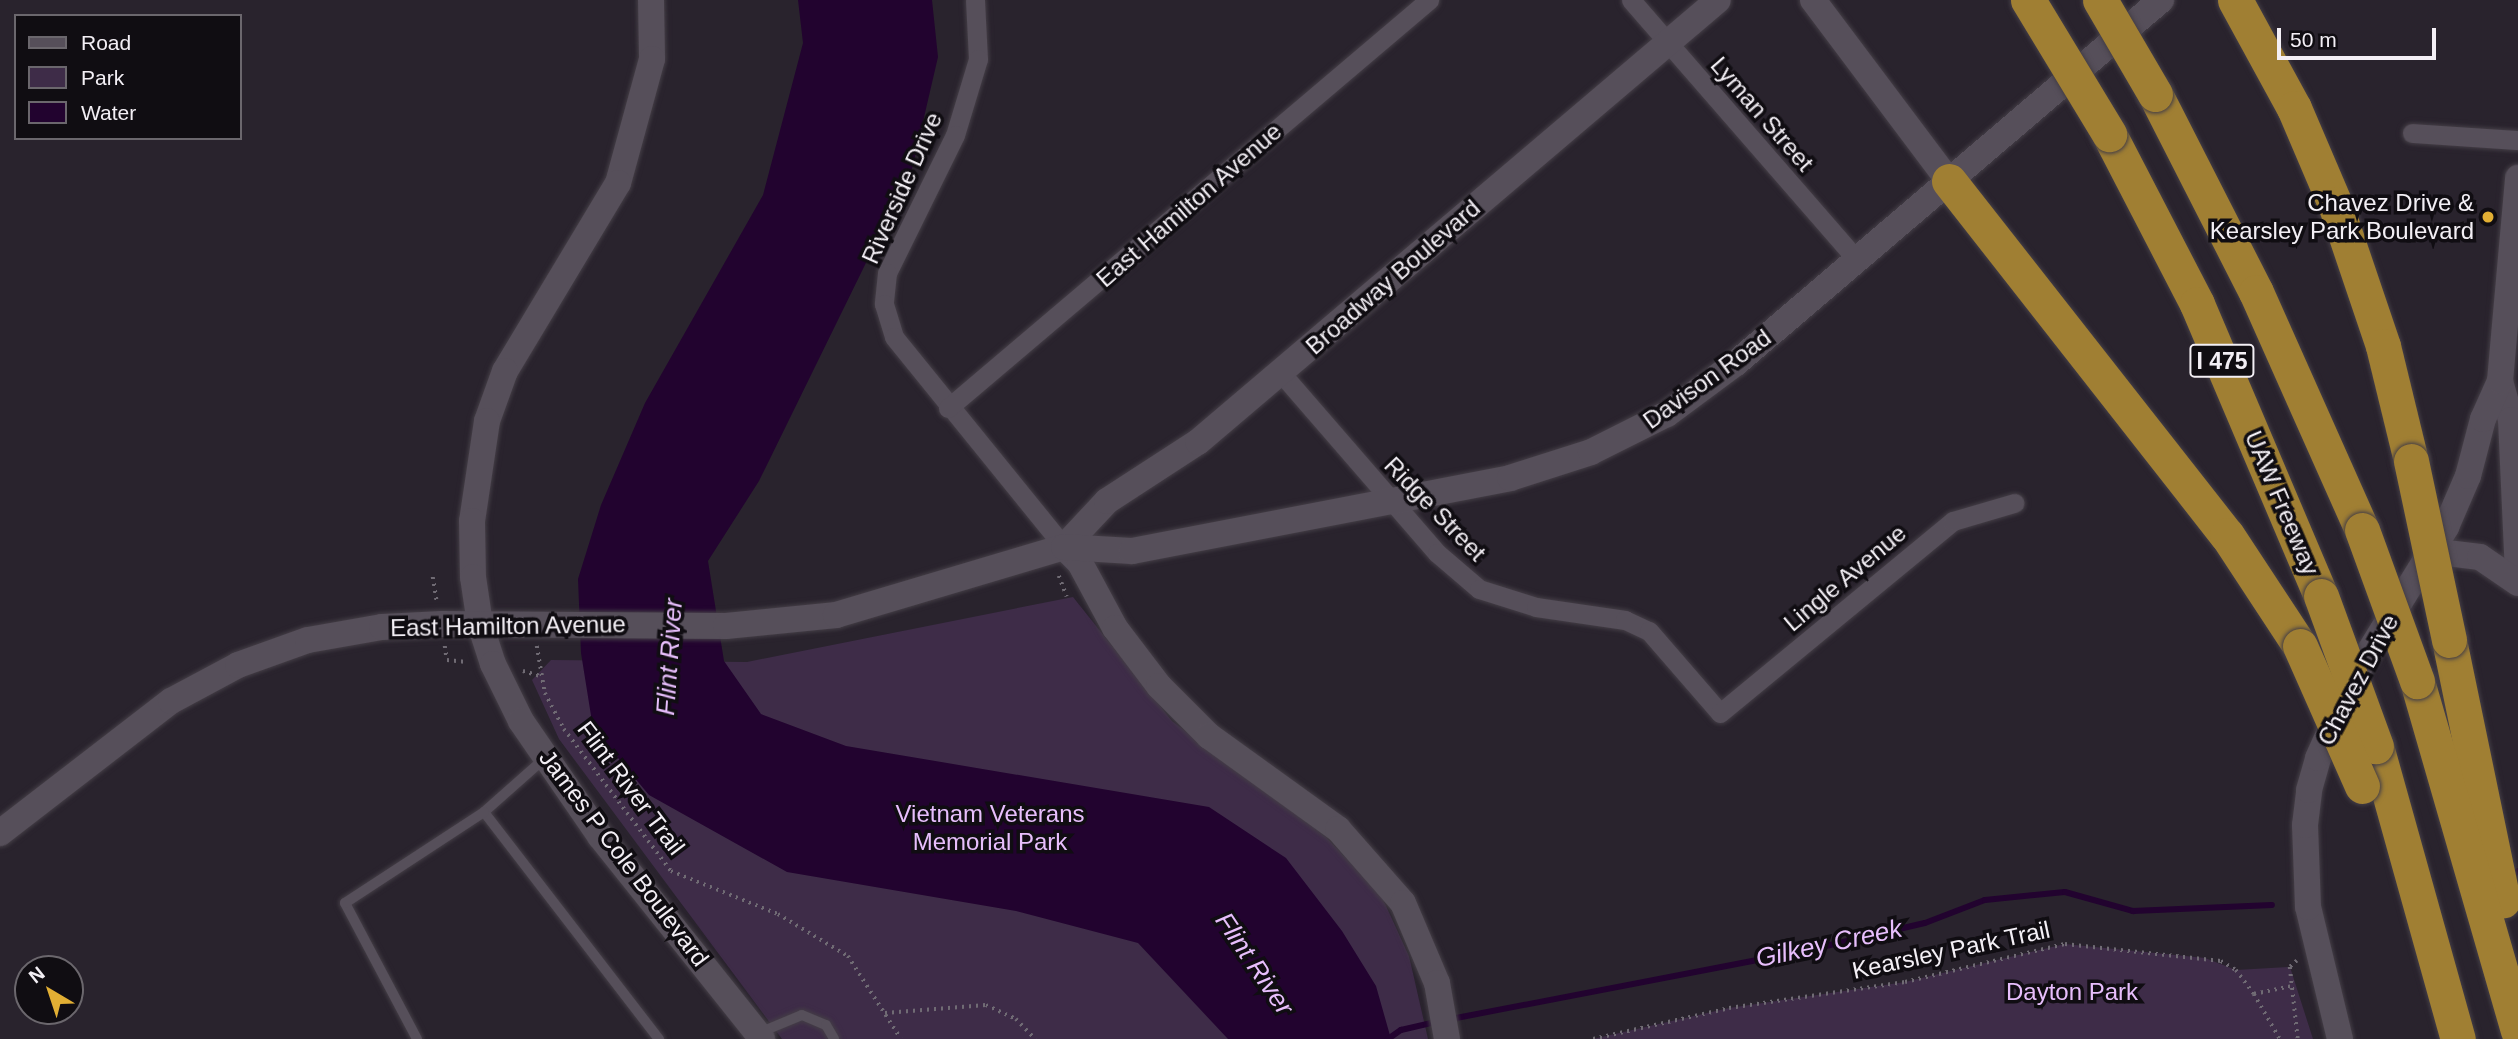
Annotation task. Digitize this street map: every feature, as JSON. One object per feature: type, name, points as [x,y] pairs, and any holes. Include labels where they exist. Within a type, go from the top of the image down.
[{"type":"highway","name":"UAW Freeway","points":[[2028,0],[2109,134],[2197,304],[2321,596],[2376,746],[2458,1039]]},
{"type":"highway","name":"I 475","points":[[2100,0],[2155,94],[2256,292],[2362,530],[2417,681],[2518,1031]]},
{"type":"highway","points":[[2235,0],[2294,108],[2335,204],[2383,346],[2411,461],[2449,640],[2518,986]]},
{"type":"highway","points":[[1949,181],[2227,534],[2300,646],[2438,968]]},
{"type":"main road","name":"James P Cole Boulevard","points":[[651,0],[652,59],[618,183],[505,371],[487,421],[472,520],[480,624],[507,694],[545,758],[600,836],[761,1036]]},
{"type":"main road","name":"Broadway Boulevard","points":[[1064,547],[1107,501],[1166,466],[1281,373],[1718,0]]},
{"type":"main road","points":[[1813,0],[1949,181]]},
{"type":"main road","name":"Davison Road","points":[[1064,547],[1132,551],[1551,467],[1628,435],[1667,414],[1736,363],[2161,0]]},
{"type":"main road","name":"Chavez Drive","points":[[2340,1039],[2308,907],[2305,825],[2309,790],[2322,748],[2356,673],[2428,558],[2458,501],[2500,381],[2513,297],[2518,178]]},
{"type":"main road","name":"Chavez Drive","points":[[2500,381],[2511,421],[2518,577]]},
{"type":"main road","name":"East Hamilton Avenue","points":[[0,833],[162,707],[238,665],[308,640],[343,634],[480,624],[726,626],[836,615],[1064,547]]},
{"type":"main road","points":[[1064,547],[1080,563],[1115,628],[1159,686],[1209,736],[1338,828],[1403,902],[1437,983],[1447,1039]]},
{"type":"main road","points":[[2428,558],[2447,553],[2480,557],[2518,583]]},
{"type":"street","name":"Riverside Drive","points":[[975,0],[978,59],[956,135],[887,273],[884,304],[894,337],[948,408],[1064,547]]},
{"type":"street","name":"East Hamilton Avenue","points":[[948,408],[1429,0]]},
{"type":"street","name":"Lyman Street","points":[[1631,0],[1856,259]]},
{"type":"street","points":[[2412,133],[2518,141]]},
{"type":"street","name":"Ridge Street","points":[[1281,373],[1388,500],[1437,553],[1479,589],[1536,607],[1625,620],[1649,631],[1720,713]]},
{"type":"street","name":"Lingle Avenue","points":[[1720,713],[1952,521],[2014,503]]},
{"type":"lane","points":[[417,1039],[345,903],[484,813],[545,758]]},
{"type":"lane","points":[[484,813],[659,1039]]},
{"type":"lane","points":[[761,1036],[802,1015],[825,1025],[834,1039]]},
{"type":"path","name":"Flint River Trail","points":[[541,676],[545,694],[564,729],[671,871],[778,914],[848,956],[901,1039]]},
{"type":"path","name":"Kearsley Park Trail","points":[[1593,1039],[1729,1008],[1905,982],[2065,944],[2221,961],[2236,970],[2254,994],[2280,1039]]},
{"type":"path","points":[[2254,994],[2291,986]]},
{"type":"path","points":[[885,1013],[986,1005],[1016,1019],[1035,1039]]},
{"type":"green space","name":"Vietnam Veterans Memorial Park","points":[[1073,597],[1172,721],[1326,837],[1381,895],[1409,956],[1428,1039],[782,1039],[559,739],[532,680],[551,660],[747,662]]},
{"type":"green space","name":"Dayton Park","points":[[2065,944],[2205,958],[2236,970],[2290,967],[2313,1039],[1593,1039],[1729,1008],[1905,982]]},
{"type":"water","name":"Flint River","points":[[798,0],[932,0],[938,57],[912,169],[759,481],[708,561],[724,661],[761,714],[846,746],[1209,807],[1286,858],[1342,931],[1376,986],[1391,1039],[1228,1039],[1138,943],[1016,911],[787,872],[649,795],[593,728],[581,653],[578,579],[601,505],[645,403],[763,195],[803,43]]},
{"type":"waterway","name":"Gilkey Creek","points":[[1451,1019],[1800,952],[1925,923],[1985,900],[2065,892],[2133,911],[2272,905]]},
{"type":"waterway","name":"Gilkey Creek","points":[[1388,1039],[1401,1030],[1437,1022]]},
{"type":"place","name":"Chavez Drive & Kearsley Park Boulevard","points":[[2488,217]]}]
